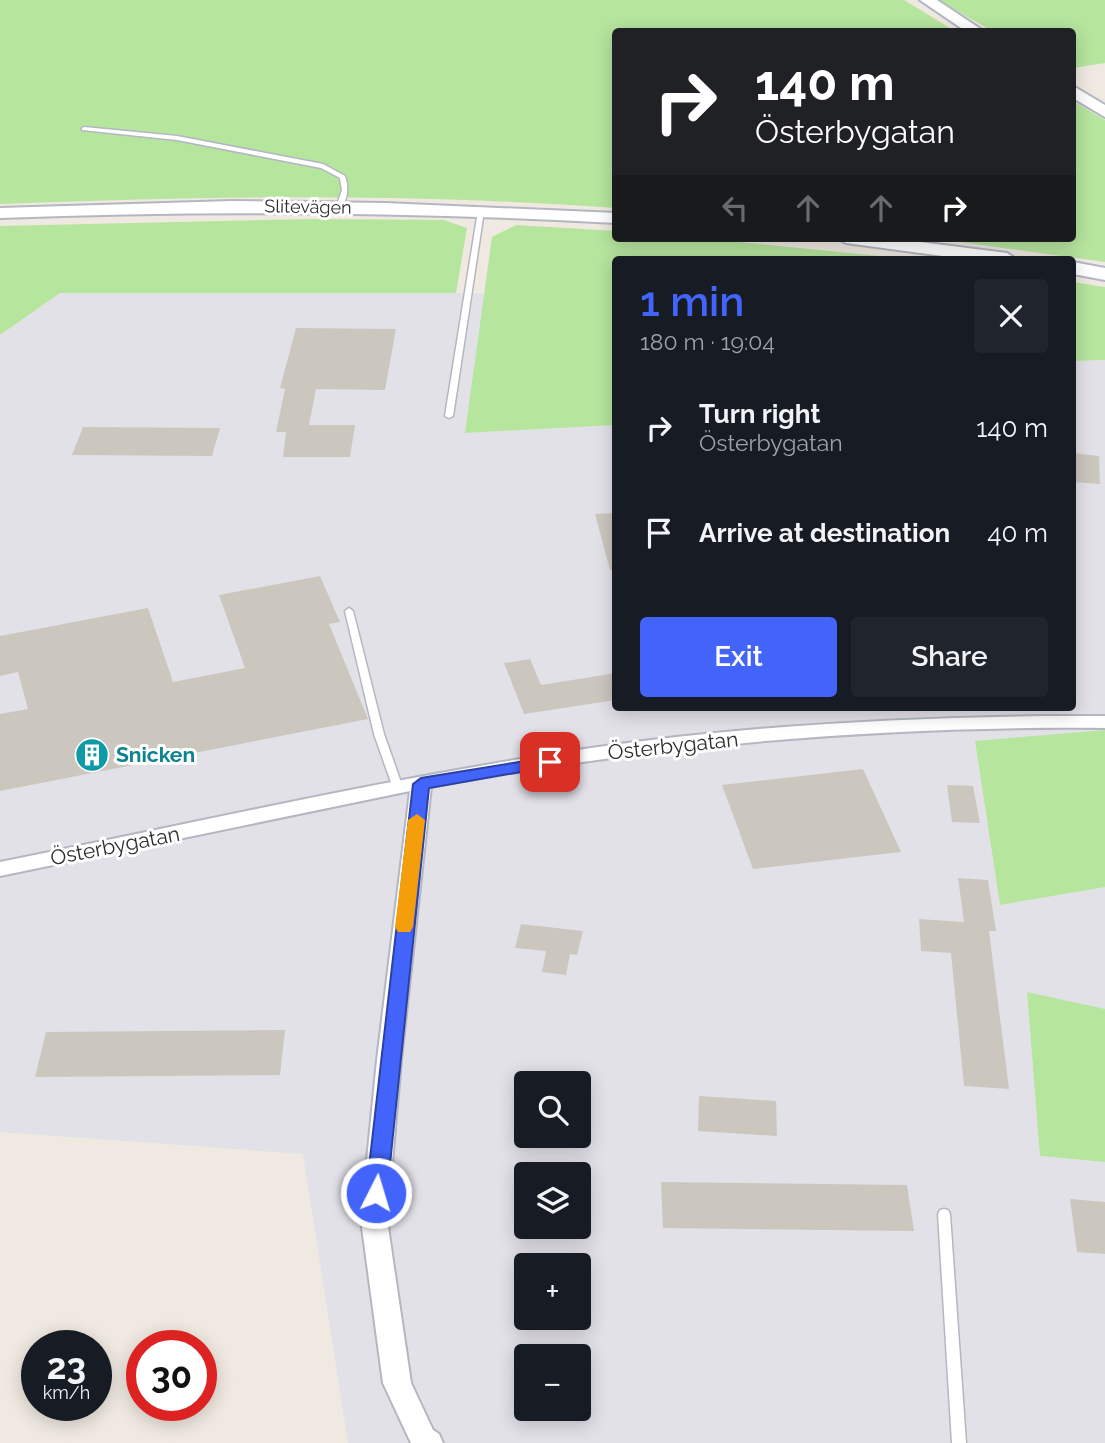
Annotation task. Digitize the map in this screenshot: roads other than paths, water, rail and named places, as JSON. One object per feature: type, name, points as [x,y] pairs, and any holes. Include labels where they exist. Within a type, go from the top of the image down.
[{"type":"main road","name":"Slitevägen","points":[[0,213],[164,208],[340,207],[612,218]]},
{"type":"street","points":[[927,0],[972,28]]},
{"type":"street","points":[[1076,93],[1105,112]]},
{"type":"street","points":[[877,242],[984,256]]},
{"type":"street","points":[[1076,269],[1105,274]]},
{"type":"street","name":"Österbygatan","points":[[0,869],[410,786],[601,753],[840,728],[1105,722]]},
{"type":"street","points":[[410,786],[374,1220],[397,1383],[429,1443]]},
{"type":"lane","points":[[84,129],[164,136],[323,166],[343,177],[345,190],[340,207]]},
{"type":"lane","points":[[449,416],[481,211]]},
{"type":"lane","points":[[349,611],[379,734],[410,786]]},
{"type":"lane","points":[[944,1214],[959,1443]]},
{"type":"place","name":"Snicken","points":[[92,755]]}]
